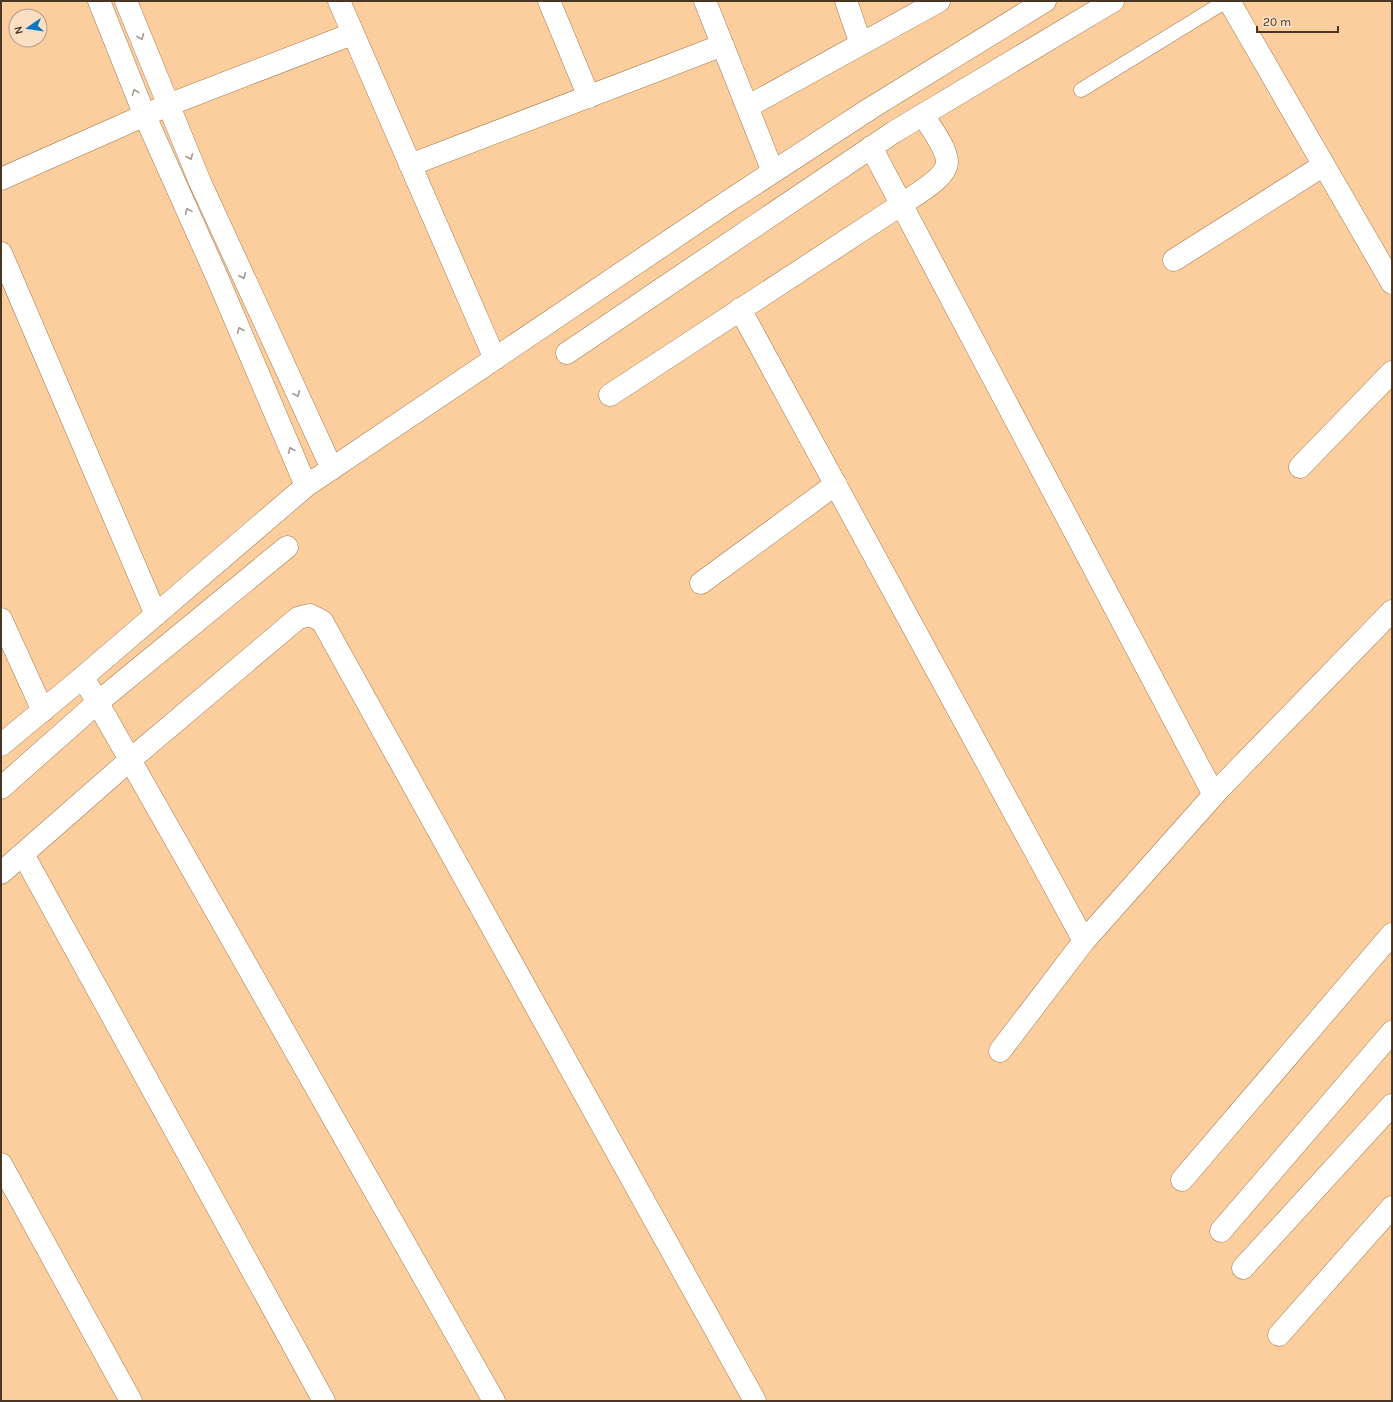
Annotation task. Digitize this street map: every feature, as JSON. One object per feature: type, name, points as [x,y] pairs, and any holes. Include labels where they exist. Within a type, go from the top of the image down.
[{"type":"street","points":[[99,1],[145,116],[217,277],[306,486]]},
{"type":"street","points":[[126,1],[200,182],[332,469]]},
{"type":"street","points":[[339,1],[352,34],[495,359]]},
{"type":"street","points":[[549,1],[589,97]]},
{"type":"street","points":[[705,1],[773,172]]},
{"type":"street","points":[[846,1],[862,44]]},
{"type":"street","points":[[748,107],[939,1]]},
{"type":"street","points":[[1,745],[43,711],[306,486],[773,172],[871,108],[1045,1]]},
{"type":"street","points":[[568,353],[871,147],[1113,1]]},
{"type":"street","points":[[1228,1],[1392,283]]},
{"type":"street","points":[[1,179],[168,105],[352,34]]},
{"type":"street","points":[[410,165],[723,46]]},
{"type":"street","points":[[610,395],[902,204],[937,179],[944,171],[947,163],[944,151],[923,115]]},
{"type":"street","points":[[871,147],[1214,795]]},
{"type":"street","points":[[1174,260],[1324,165]]},
{"type":"street","points":[[1,253],[156,615]]},
{"type":"street","points":[[740,309],[1084,941]]},
{"type":"street","points":[[1300,467],[1392,372]]},
{"type":"street","points":[[701,583],[836,484]]},
{"type":"street","points":[[1,788],[97,703],[287,547]]},
{"type":"street","points":[[1000,1051],[1084,941],[1214,795],[1392,611]]},
{"type":"street","points":[[1,873],[130,760],[298,618],[310,615],[322,621],[755,1401]]},
{"type":"street","points":[[1,619],[43,711]]},
{"type":"street","points":[[83,677],[494,1401]]},
{"type":"street","points":[[23,854],[324,1401]]},
{"type":"street","points":[[1182,1180],[1392,934]]},
{"type":"street","points":[[1220,1231],[1392,1032]]},
{"type":"street","points":[[1243,1268],[1392,1105]]},
{"type":"street","points":[[1,1164],[131,1401]]},
{"type":"street","points":[[1279,1335],[1392,1207]]},
{"type":"lane","points":[[1081,90],[1228,1]]}]
